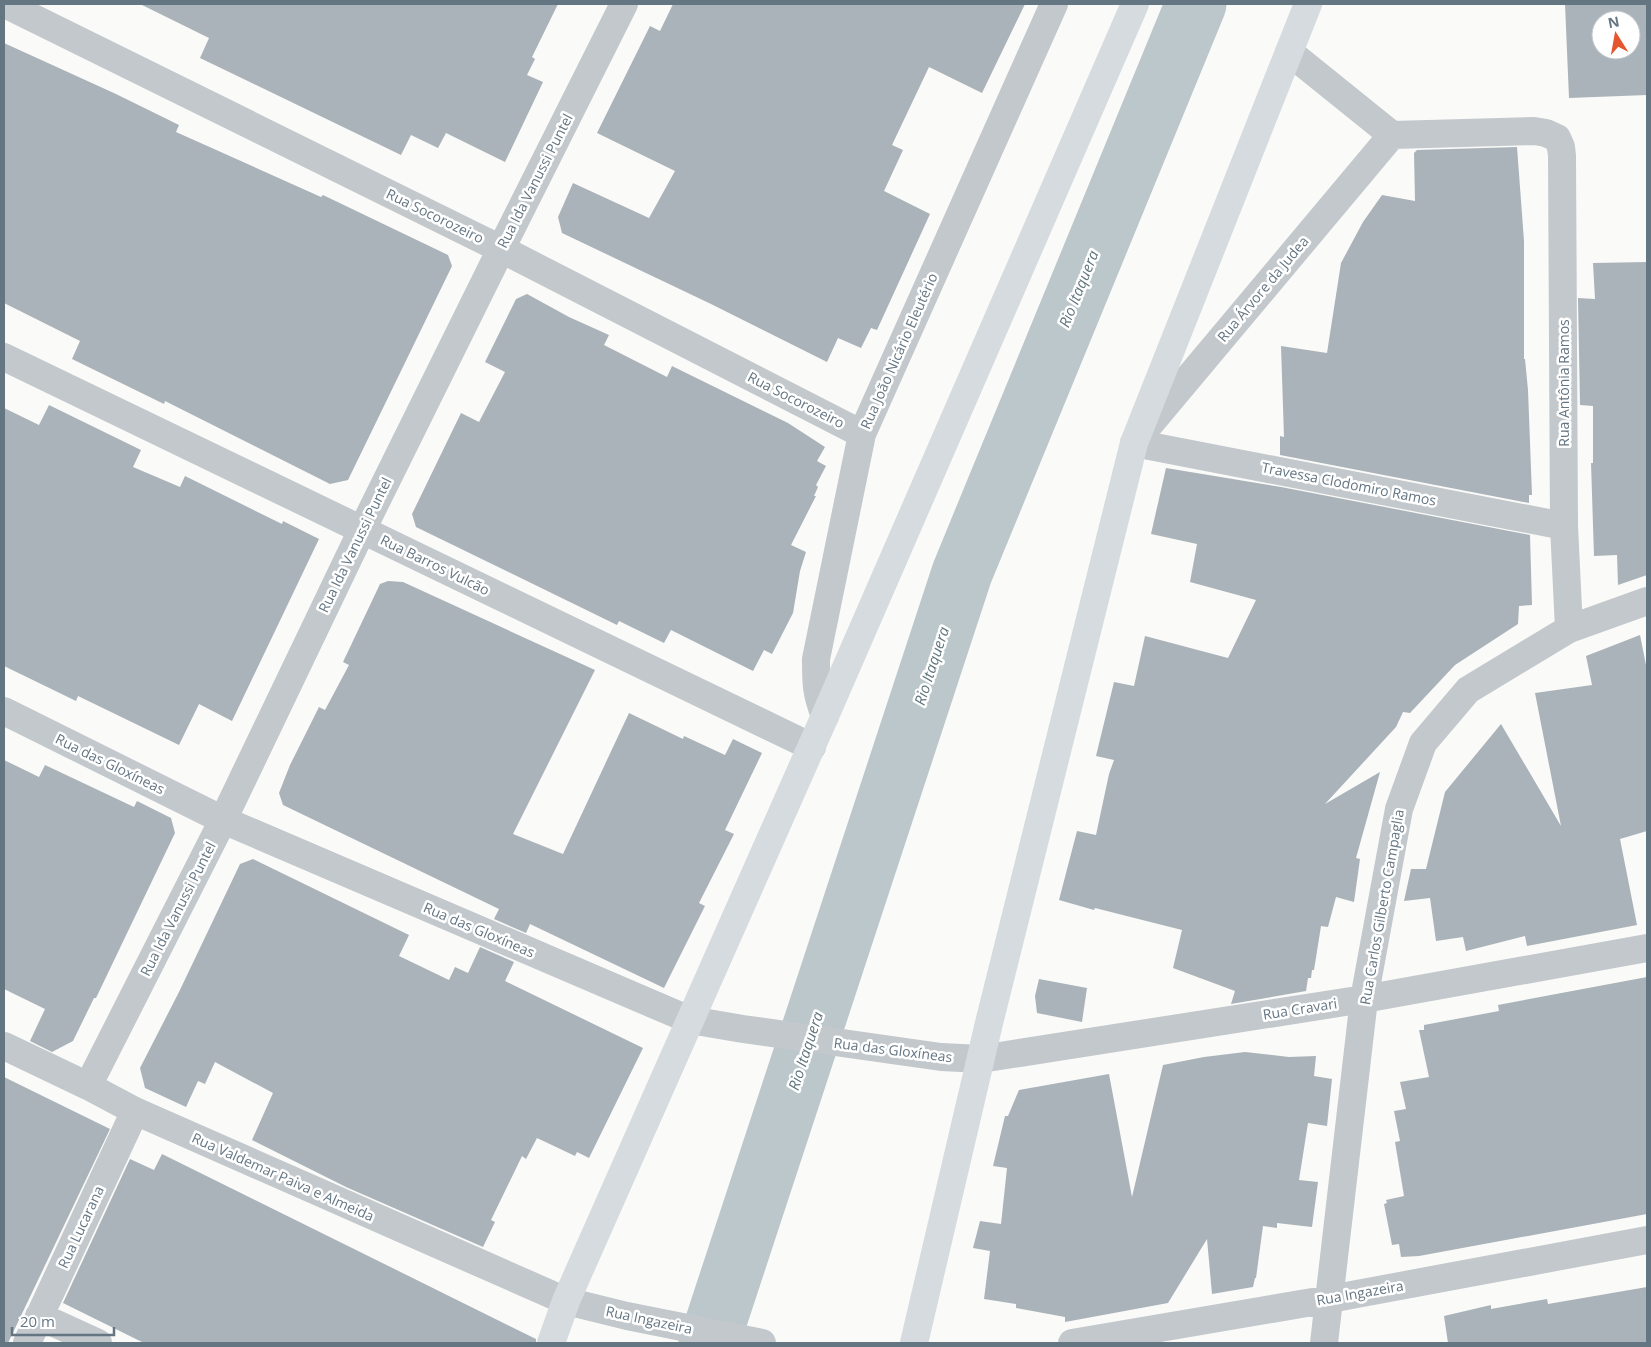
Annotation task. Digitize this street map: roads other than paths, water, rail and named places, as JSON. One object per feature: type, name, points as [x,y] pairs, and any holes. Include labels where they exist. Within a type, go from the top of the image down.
[{"type":"street","name":"Rua Socorozeiro","points":[[5,4],[500,249],[862,434]]},
{"type":"street","name":"Rua Ida Vanussi Puntel","points":[[88,1086],[223,820],[362,530],[500,249],[624,4]]},
{"type":"street","name":"Rua João Nicário Eleutério","points":[[825,716],[818,699],[816,660],[862,434],[1054,4]]},
{"type":"street","points":[[552,1343],[566,1301],[812,747],[1135,4]]},
{"type":"street","points":[[914,1343],[981,1059],[1134,443],[1308,4]]},
{"type":"street","points":[[1289,52],[1392,135]]},
{"type":"street","name":"Rua Antônia Ramos","points":[[1392,135],[1534,131],[1546,133],[1557,138],[1561,147],[1564,526],[1569,629]]},
{"type":"street","name":"Rua Árvore da Judea","points":[[1134,443],[1392,135]]},
{"type":"street","name":"Rua Barros Vulcão","points":[[4,356],[812,747]]},
{"type":"street","name":"Travessa Clodomiro Ramos","points":[[1134,443],[1564,526]]},
{"type":"street","name":"Rua Carlos Gilberto Campaglia","points":[[1324,1343],[1364,999],[1399,809],[1423,743],[1468,690],[1569,629],[1647,601]]},
{"type":"street","name":"Rua das Gloxíneas","points":[[4,711],[223,820],[690,1020],[743,1030],[941,1057],[981,1059]]},
{"type":"street","name":"Rua Cravari","points":[[981,1059],[1364,999],[1647,948]]},
{"type":"street","name":"Rua Valdemar Paiva e Almeida","points":[[4,1046],[136,1111],[566,1301]]},
{"type":"street","name":"Rua Lucarana","points":[[27,1343],[136,1111]]},
{"type":"street","name":"Rua Ingazeira","points":[[1072,1343],[1330,1299],[1647,1240]]},
{"type":"street","name":"Rua Ingazeira","points":[[566,1301],[627,1316],[762,1343]]},
{"type":"street","points":[[39,1316],[98,1343]]},
{"type":"waterway","name":"Rio Itaquera","points":[[709,1343],[962,573],[1196,4]]}]
